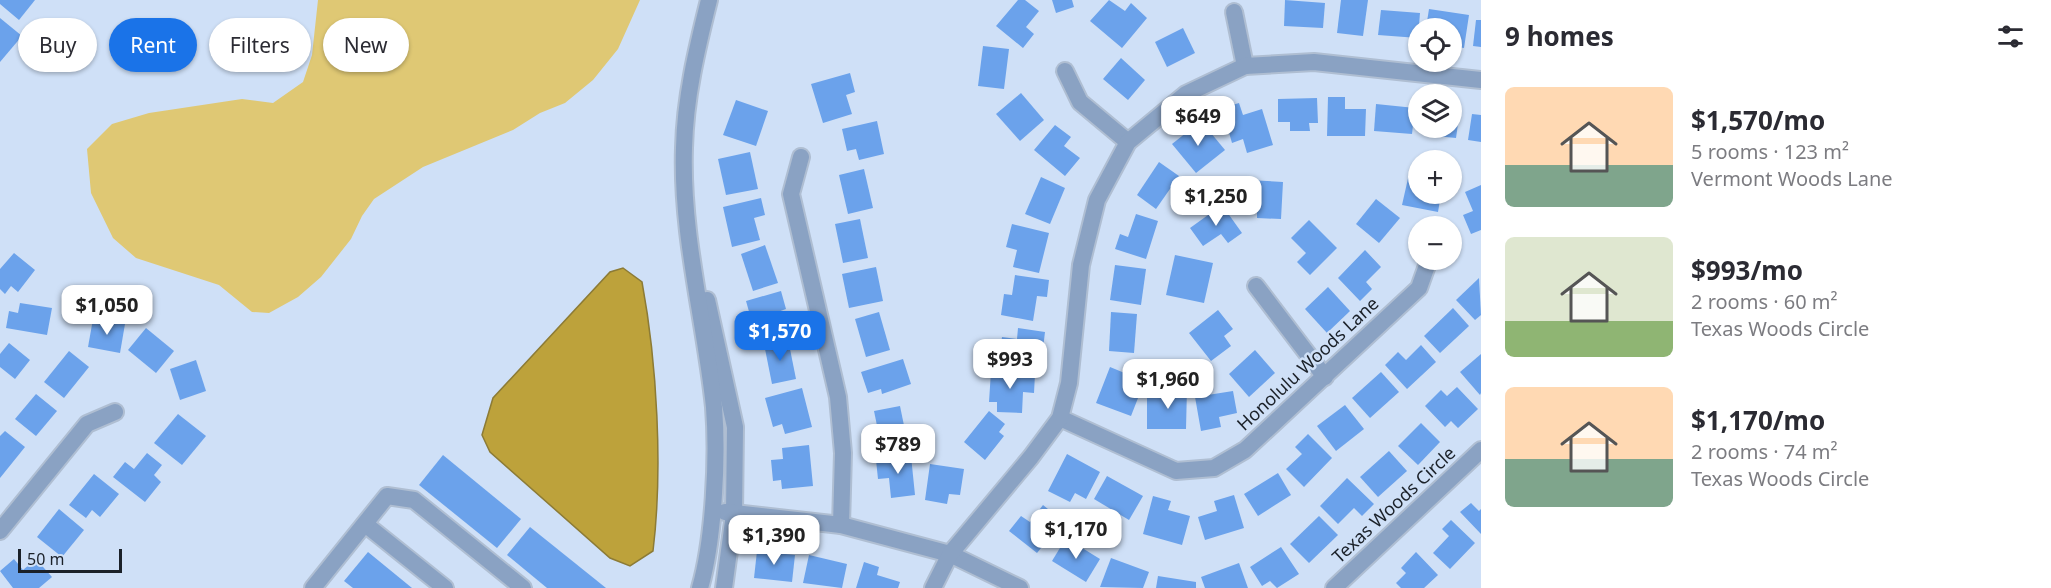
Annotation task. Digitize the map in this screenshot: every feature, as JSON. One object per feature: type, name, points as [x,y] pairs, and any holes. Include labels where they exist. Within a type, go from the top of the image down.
[{"type":"street","points":[[700,588],[713,508],[714,408],[690,242],[684,149],[696,51],[709,0]]},
{"type":"street","points":[[1234,12],[1245,66]]},
{"type":"street","points":[[933,588],[950,554],[1031,457],[1060,418],[1069,383],[1083,255],[1097,200],[1128,142],[1186,94],[1245,66],[1314,62],[1481,80]]},
{"type":"street","points":[[1065,71],[1080,102],[1128,142]]},
{"type":"street","points":[[801,157],[791,194],[838,397],[843,453],[841,525]]},
{"type":"street","points":[[690,242],[712,316],[735,427],[734,514],[724,588]]},
{"type":"street","name":"Honolulu Woods Lane","points":[[1060,418],[1176,471],[1214,468],[1245,450],[1325,377],[1419,288],[1425,270]]},
{"type":"street","points":[[1256,286],[1325,377]]},
{"type":"street","points":[[0,531],[87,424],[115,412]]},
{"type":"street","name":"Texas Woods Circle","points":[[1334,588],[1481,450]]},
{"type":"street","points":[[313,588],[387,496],[414,500],[523,588]]},
{"type":"street","points":[[713,508],[734,514],[841,525],[950,554],[1020,588]]},
{"type":"street","points":[[365,524],[445,588]]},
{"type":"shaded area","points":[[318,0],[640,0],[618,49],[593,80],[565,103],[540,113],[513,130],[423,167],[374,199],[362,216],[351,239],[321,277],[298,297],[269,313],[252,312],[219,285],[136,258],[113,238],[91,193],[87,149],[112,124],[149,113],[242,99],[273,103],[303,82],[306,72],[311,72]]},
{"type":"shaded area","points":[[623,268],[642,282],[655,381],[658,451],[653,551],[630,566],[610,558],[490,452],[482,435],[493,398],[610,272]]},
{"type":"building","points":[[0,0],[35,0],[18,19],[0,4]]},
{"type":"building","points":[[1018,0],[1025,0],[1039,11],[1026,27],[1034,34],[1023,48],[996,26]]},
{"type":"building","points":[[1052,0],[1072,0],[1074,7],[1056,13]]},
{"type":"building","points":[[1109,0],[1125,11],[1131,3],[1147,18],[1122,48],[1090,21]]},
{"type":"building","points":[[1285,0],[1325,3],[1323,28],[1284,26]]},
{"type":"building","points":[[1341,0],[1368,0],[1363,36],[1337,33]]},
{"type":"building","points":[[1429,9],[1469,15],[1464,48],[1462,48],[1462,18],[1428,18]]},
{"type":"building","points":[[1381,10],[1420,13],[1420,18],[1408,18],[1408,37],[1378,35]]},
{"type":"building","points":[[0,18],[18,33],[18,41],[0,62]]},
{"type":"building","points":[[1476,20],[1481,20],[1481,47],[1473,46]]},
{"type":"building","points":[[1183,28],[1195,53],[1167,67],[1155,42]]},
{"type":"building","points":[[983,46],[1009,49],[1004,89],[978,86]]},
{"type":"building","points":[[1121,58],[1145,80],[1128,100],[1103,79]]},
{"type":"building","points":[[850,73],[855,92],[846,95],[852,114],[823,123],[811,84]]},
{"type":"building","points":[[1021,93],[1044,120],[1020,141],[996,114]]},
{"type":"building","points":[[1328,97],[1345,97],[1345,109],[1366,109],[1365,136],[1327,136]]},
{"type":"building","points":[[1317,98],[1318,123],[1309,123],[1310,131],[1290,131],[1290,122],[1278,122],[1278,99]]},
{"type":"building","points":[[736,100],[768,111],[756,146],[723,135]]},
{"type":"building","points":[[1239,103],[1243,115],[1262,109],[1273,145],[1247,153],[1243,139],[1232,143],[1222,108]]},
{"type":"building","points":[[1376,104],[1408,107],[1408,134],[1374,131]]},
{"type":"building","points":[[1472,114],[1481,115],[1481,142],[1468,140]]},
{"type":"building","points":[[877,121],[884,154],[859,160],[856,149],[847,151],[842,129]]},
{"type":"building","points":[[1201,121],[1225,150],[1196,173],[1172,144]]},
{"type":"building","points":[[1055,125],[1071,137],[1064,146],[1080,158],[1065,176],[1034,150]]},
{"type":"building","points":[[750,152],[758,189],[726,195],[718,159]]},
{"type":"building","points":[[1159,162],[1179,176],[1156,209],[1137,195]]},
{"type":"building","points":[[864,169],[873,208],[848,214],[839,175]]},
{"type":"building","points":[[1041,177],[1065,188],[1050,224],[1025,214]]},
{"type":"building","points":[[1408,178],[1408,204],[1439,204],[1438,212],[1402,205]]},
{"type":"building","points":[[1248,180],[1283,182],[1281,219],[1257,218],[1257,210],[1247,209]]},
{"type":"building","points":[[1481,185],[1481,230],[1471,234],[1463,215],[1473,211],[1465,192]]},
{"type":"building","points":[[761,198],[765,215],[754,218],[760,240],[732,247],[723,207]]},
{"type":"building","points":[[1376,199],[1400,218],[1379,243],[1356,224]]},
{"type":"building","points":[[1222,205],[1242,233],[1228,243],[1221,234],[1203,246],[1190,228]]},
{"type":"building","points":[[1136,214],[1158,221],[1146,259],[1115,249],[1120,234],[1128,237]]},
{"type":"building","points":[[860,219],[868,258],[843,263],[835,224]]},
{"type":"building","points":[[1309,220],[1337,248],[1310,275],[1297,262],[1306,253],[1291,238]]},
{"type":"building","points":[[1012,224],[1049,233],[1039,273],[1013,267],[1017,250],[1006,247]]},
{"type":"building","points":[[765,245],[778,283],[753,291],[741,254]]},
{"type":"building","points":[[1365,250],[1381,267],[1366,282],[1372,289],[1360,301],[1338,278]]},
{"type":"building","points":[[14,253],[35,270],[18,292],[11,286],[5,294],[0,289],[0,269]]},
{"type":"building","points":[[1175,255],[1213,263],[1204,303],[1166,295]]},
{"type":"building","points":[[1115,265],[1146,269],[1141,305],[1110,300]]},
{"type":"building","points":[[876,267],[883,301],[849,308],[842,274]]},
{"type":"building","points":[[1015,275],[1049,280],[1047,297],[1037,296],[1033,321],[1001,315],[1004,294],[1012,295]]},
{"type":"building","points":[[1479,278],[1481,315],[1475,320],[1456,300]]},
{"type":"building","points":[[1328,287],[1350,311],[1327,333],[1305,309]]},
{"type":"building","points":[[781,291],[786,309],[775,313],[781,333],[757,340],[746,301]]},
{"type":"building","points":[[20,303],[52,308],[47,335],[6,328],[9,311],[18,313]]},
{"type":"building","points":[[1453,308],[1469,326],[1440,353],[1424,336]]},
{"type":"building","points":[[1218,310],[1233,329],[1224,336],[1231,346],[1211,361],[1189,333]]},
{"type":"building","points":[[879,312],[890,350],[866,357],[855,319]]},
{"type":"building","points":[[1111,312],[1137,314],[1134,353],[1109,351]]},
{"type":"building","points":[[93,319],[125,324],[120,353],[88,347]]},
{"type":"building","points":[[146,328],[174,351],[156,373],[128,350]]},
{"type":"building","points":[[1018,328],[1045,332],[1041,365],[999,359],[1002,337],[1017,339]]},
{"type":"building","points":[[788,339],[796,379],[772,384],[764,344]]},
{"type":"building","points":[[9,343],[30,360],[15,379],[0,367],[0,354]]},
{"type":"building","points":[[1421,345],[1436,362],[1407,389],[1385,365],[1398,352],[1406,360]]},
{"type":"building","points":[[1255,350],[1275,373],[1249,397],[1229,374]]},
{"type":"building","points":[[69,351],[89,367],[64,398],[44,382]]},
{"type":"building","points":[[1481,354],[1481,393],[1480,395],[1460,372]]},
{"type":"building","points":[[903,359],[911,384],[882,394],[881,389],[868,393],[861,372]]},
{"type":"building","points":[[196,360],[206,391],[180,400],[170,369]]},
{"type":"building","points":[[1131,363],[1149,370],[1131,416],[1096,403],[1110,367],[1127,374]]},
{"type":"building","points":[[991,371],[1035,374],[1034,393],[1023,392],[1022,413],[997,412],[997,402],[989,402]]},
{"type":"building","points":[[1381,372],[1399,392],[1370,418],[1352,398]]},
{"type":"building","points":[[1457,387],[1478,409],[1458,428],[1451,421],[1445,427],[1425,406],[1441,390],[1447,396]]},
{"type":"building","points":[[802,388],[812,427],[785,434],[782,424],[773,427],[765,398]]},
{"type":"building","points":[[1164,388],[1187,388],[1186,429],[1147,429],[1147,398],[1164,398]]},
{"type":"building","points":[[1233,391],[1237,413],[1219,417],[1221,427],[1201,431],[1195,397]]},
{"type":"building","points":[[36,394],[57,411],[36,436],[15,419]]},
{"type":"building","points":[[1345,405],[1364,429],[1336,451],[1317,426]]},
{"type":"building","points":[[900,406],[908,445],[882,450],[874,411]]},
{"type":"building","points":[[989,411],[1005,424],[999,432],[1004,436],[985,460],[964,442]]},
{"type":"building","points":[[178,414],[206,436],[182,465],[154,443]]},
{"type":"building","points":[[1421,423],[1440,442],[1418,465],[1398,446]]},
{"type":"building","points":[[5,431],[25,447],[0,478],[0,436]]},
{"type":"building","points":[[1308,434],[1332,458],[1304,487],[1286,469],[1302,454],[1295,447]]},
{"type":"building","points":[[809,445],[813,486],[782,489],[781,480],[773,481],[771,460],[783,459],[782,448]]},
{"type":"building","points":[[1389,451],[1407,471],[1378,497],[1360,477]]},
{"type":"building","points":[[147,453],[162,465],[154,475],[161,482],[145,502],[113,477],[125,462],[134,469]]},
{"type":"building","points":[[1067,454],[1100,472],[1086,499],[1075,493],[1070,502],[1048,491]]},
{"type":"building","points":[[443,455],[521,519],[497,548],[419,485]]},
{"type":"building","points":[[911,456],[915,495],[891,498],[889,478],[878,479],[876,460]]},
{"type":"building","points":[[930,464],[964,469],[960,495],[949,494],[947,504],[925,500]]},
{"type":"building","points":[[1278,473],[1291,495],[1258,516],[1244,494]]},
{"type":"building","points":[[94,474],[119,494],[100,517],[92,510],[86,518],[69,505]]},
{"type":"building","points":[[1107,476],[1143,496],[1129,520],[1094,499]]},
{"type":"building","points":[[1347,478],[1374,504],[1362,516],[1354,508],[1338,524],[1320,506]]},
{"type":"building","points":[[1234,495],[1244,528],[1205,540],[1198,517],[1217,511],[1214,501]]},
{"type":"building","points":[[1153,496],[1171,501],[1168,510],[1190,516],[1182,545],[1143,534]]},
{"type":"building","points":[[1471,503],[1479,511],[1481,509],[1481,534],[1460,512]]},
{"type":"building","points":[[1043,505],[1063,521],[1037,553],[1009,531],[1021,516],[1030,522]]},
{"type":"building","points":[[59,509],[84,530],[62,557],[37,537]]},
{"type":"building","points":[[1319,516],[1338,535],[1309,563],[1290,544]]},
{"type":"building","points":[[1451,520],[1475,543],[1450,569],[1433,553],[1449,536],[1442,529]]},
{"type":"building","points":[[530,527],[606,588],[547,588],[507,555]]},
{"type":"building","points":[[1066,538],[1100,559],[1086,582],[1052,561]]},
{"type":"building","points":[[1281,547],[1299,574],[1277,588],[1270,581],[1262,586],[1250,567]]},
{"type":"building","points":[[757,551],[795,555],[792,582],[754,578]]},
{"type":"building","points":[[368,552],[412,588],[353,588],[344,581]]},
{"type":"building","points":[[1416,552],[1438,575],[1424,588],[1401,588],[1396,583],[1406,573],[1401,568]]},
{"type":"building","points":[[809,555],[847,564],[842,588],[803,583]]},
{"type":"building","points":[[1111,558],[1149,572],[1143,588],[1100,587]]},
{"type":"building","points":[[14,559],[23,570],[36,559],[52,577],[39,588],[13,588],[0,571]]},
{"type":"building","points":[[864,562],[879,567],[877,575],[900,582],[898,588],[856,588]]},
{"type":"building","points":[[1239,563],[1248,588],[1205,588],[1201,577]]},
{"type":"building","points":[[1158,576],[1196,582],[1196,588],[1156,588]]}]
